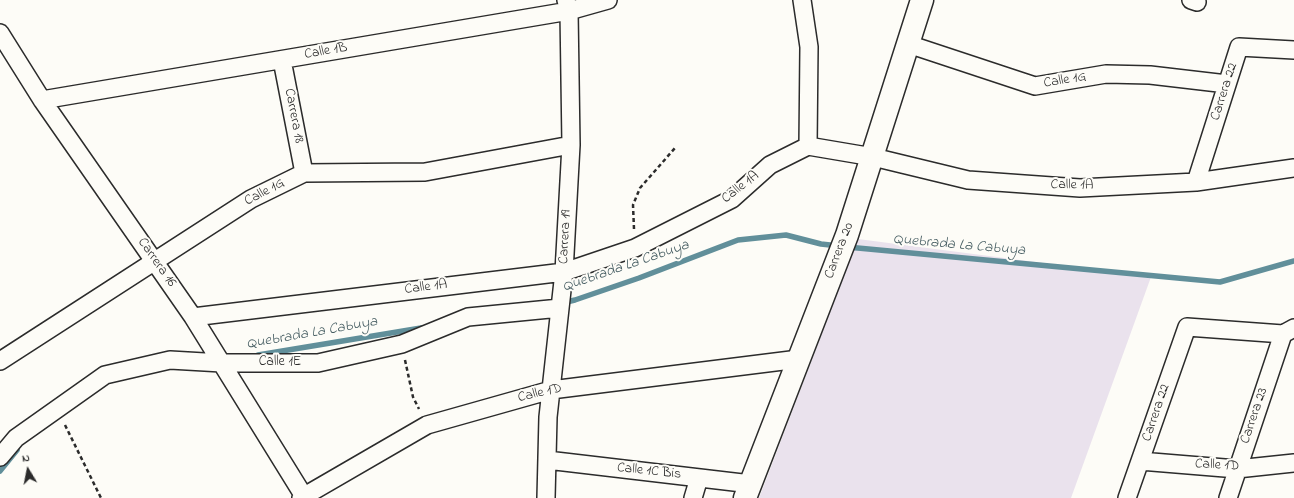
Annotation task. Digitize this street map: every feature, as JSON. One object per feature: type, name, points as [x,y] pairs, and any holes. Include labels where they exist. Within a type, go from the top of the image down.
[{"type":"street","name":"Calle 1B","points":[[42,100],[282,60],[568,5],[608,0]]},
{"type":"street","points":[[802,0],[810,47],[808,146]]},
{"type":"street","name":"Carrera 20","points":[[748,491],[848,235],[922,0]]},
{"type":"street","name":"Carrera 19","points":[[546,498],[548,417],[564,272],[571,145],[568,5]]},
{"type":"street","name":"Carrera 16","points":[[0,33],[42,100],[193,317],[304,498]]},
{"type":"street","name":"Calle 1G","points":[[908,44],[1035,86],[1106,74],[1150,75],[1227,84]]},
{"type":"street","name":"Carrera 22","points":[[1196,182],[1239,48],[1294,50]]},
{"type":"street","name":"Carrera 18","points":[[282,60],[304,173]]},
{"type":"street","name":"Calle 1G","points":[[0,361],[251,199],[304,173],[425,172],[571,145]]},
{"type":"street","name":"Calle 1A","points":[[193,317],[564,272],[635,248],[732,199],[770,165],[808,146],[873,157],[968,180],[1080,188],[1196,182],[1294,168]]},
{"type":"street","name":"Calle 1E","points":[[0,457],[16,438],[105,375],[170,360],[219,359],[318,363],[402,344],[468,317],[560,303]]},
{"type":"street","name":"Carrera 22","points":[[1126,498],[1187,327],[1288,331]]},
{"type":"street","name":"Carrera 23","points":[[1228,498],[1237,469],[1288,331]]},
{"type":"street","name":"Calle 1D","points":[[304,498],[427,424],[552,390],[799,359]]},
{"type":"street","name":"Calle 1C Bis","points":[[547,460],[699,478],[748,491]]},
{"type":"street","name":"Calle 1D","points":[[1140,461],[1237,469],[1294,463]]},
{"type":"street","points":[[693,498],[699,478]]},
{"type":"path","points":[[635,248],[633,204],[640,188],[675,148]]},
{"type":"path","points":[[402,344],[413,397],[427,424]]},
{"type":"path","points":[[64,424],[101,498]]},
{"type":"shaded area","points":[[858,239],[1151,277],[1071,498],[759,498]]},
{"type":"waterway","name":"Quebrada La Cabuya","points":[[562,303],[639,278],[738,240],[786,235],[821,244],[839,246]]},
{"type":"waterway","name":"Quebrada La Cabuya","points":[[847,247],[1220,282],[1294,261]]},
{"type":"waterway","name":"Quebrada La Cabuya","points":[[258,355],[421,328]]},
{"type":"waterway","name":"Quebrada La Cabuya","points":[[0,471],[17,450]]}]
